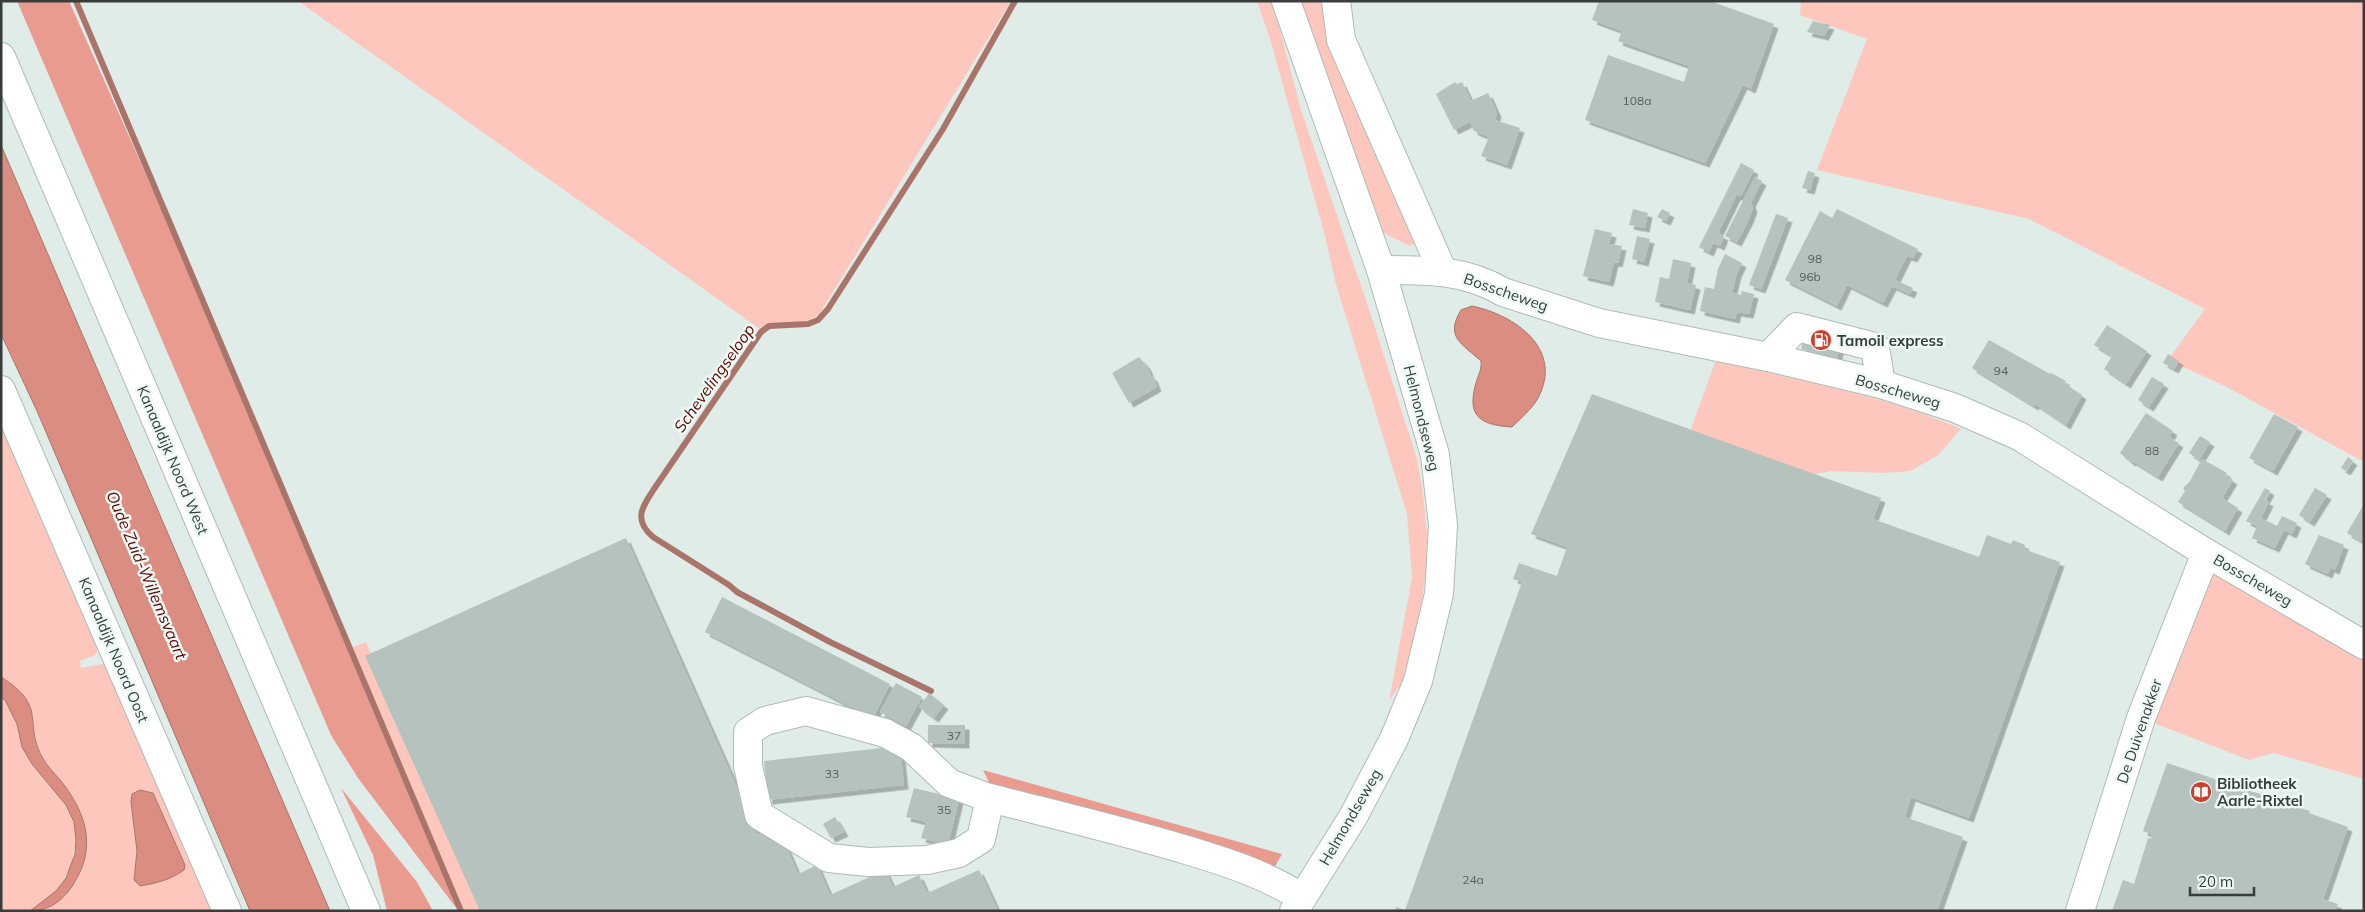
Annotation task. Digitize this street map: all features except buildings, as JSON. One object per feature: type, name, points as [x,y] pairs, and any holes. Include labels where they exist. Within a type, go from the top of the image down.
[{"type":"street","name":"Helmondseweg","points":[[1286,1],[1381,270],[1435,455],[1443,525],[1438,594],[1418,681],[1394,739],[1353,817],[1298,904]]},
{"type":"street","points":[[1336,1],[1341,40],[1442,270]]},
{"type":"street","name":"Kanaaldijk Noord West","points":[[1,57],[366,911]]},
{"type":"street","name":"Bosscheweg","points":[[1381,270],[1442,270],[1490,285],[1503,292],[1599,322],[1768,357],[1880,384],[1955,408],[2019,436],[2206,553],[2364,645]]},
{"type":"street","points":[[1768,357],[1798,327],[1825,333],[1875,347],[1880,384]]},
{"type":"street","name":"Kanaaldijk Noord Oost","points":[[1,390],[227,911]]},
{"type":"street","name":"De Duivenakker","points":[[2080,911],[2141,718],[2206,553]]},
{"type":"street","points":[[990,798],[980,839],[959,853],[927,860],[868,862],[829,858],[759,815],[748,766],[748,732],[765,721],[806,711],[885,733],[911,747],[949,782],[990,798],[1158,841],[1248,869],[1283,885],[1298,904]]},
{"type":"shaded area","points":[[17,1],[69,1],[160,206],[457,909],[358,778],[331,735]]},
{"type":"shaded area","points":[[298,1],[1011,1],[820,313],[805,321],[774,324],[760,329]]},
{"type":"shaded area","points":[[1257,1],[1271,1],[1276,14],[1300,107],[1372,318],[1417,459],[1427,533],[1426,568],[1421,610],[1404,679],[1389,701],[1412,578],[1407,514],[1335,281],[1325,236],[1271,42]]},
{"type":"shaded area","points":[[1298,1],[1328,1],[1418,242],[1410,246],[1382,232]]},
{"type":"shaded area","points":[[1801,1],[2364,1],[2364,462],[2225,386],[2168,360],[2205,309],[2029,219],[1817,170],[1867,39],[1800,15]]},
{"type":"shaded area","points":[[1716,360],[1871,397],[1901,406],[1961,429],[1937,456],[1910,471],[1884,473],[1831,471],[1804,476],[1688,437]]},
{"type":"shaded area","points":[[1,418],[101,645],[95,655],[80,661],[81,668],[103,664],[115,673],[219,911],[44,911],[66,896],[76,882],[82,870],[85,857],[85,831],[77,805],[41,754],[28,703],[14,686],[1,677]],"holes":[[[140,790],[148,793],[134,880],[137,851],[131,802]]]},
{"type":"shaded area","points":[[2206,566],[2364,656],[2364,779],[2274,753],[2249,760],[2154,723]]},
{"type":"shaded area","points":[[366,642],[485,911],[458,911],[348,649]]},
{"type":"shaded area","points":[[1,698],[5,700],[17,724],[22,747],[32,764],[66,805],[74,822],[76,840],[71,867],[56,891],[30,911],[1,911]]},
{"type":"shaded area","points":[[983,770],[1282,854],[1269,877],[999,803]]},
{"type":"shaded area","points":[[341,788],[417,882],[433,911],[387,911],[373,855]]},
{"type":"water","name":"Oude Zuid-Willemsvaart","points":[[1,145],[330,911],[250,911],[37,411],[1,334]]},
{"type":"water","points":[[1472,306],[1504,317],[1519,326],[1531,337],[1540,350],[1545,364],[1544,380],[1536,402],[1512,427],[1484,421],[1475,411],[1473,395],[1481,361],[1462,344],[1455,333],[1456,319],[1461,310]]},
{"type":"water","points":[[1,677],[25,697],[30,706],[34,733],[42,757],[70,793],[83,819],[86,832],[85,858],[73,885],[60,900],[49,907],[37,911],[30,911],[56,891],[66,878],[75,854],[74,822],[66,805],[32,764],[22,747],[17,724],[5,700],[1,698]]},
{"type":"water","points":[[140,790],[153,793],[185,865],[184,870],[168,879],[140,886],[134,880],[137,851],[131,802],[132,794]]},
{"type":"waterway","points":[[76,1],[461,911]]},
{"type":"waterway","name":"Schevelingseloop","points":[[931,691],[830,642],[737,592],[653,537],[647,531],[641,519],[643,508],[650,496],[761,332],[769,326],[808,324],[818,320],[828,309],[943,129],[1015,1]]},
{"type":"place","name":"Tamoil express","points":[[1821,340]]},
{"type":"place","name":"Bibliotheek Aarle-Rixtel","points":[[2201,792]]}]
